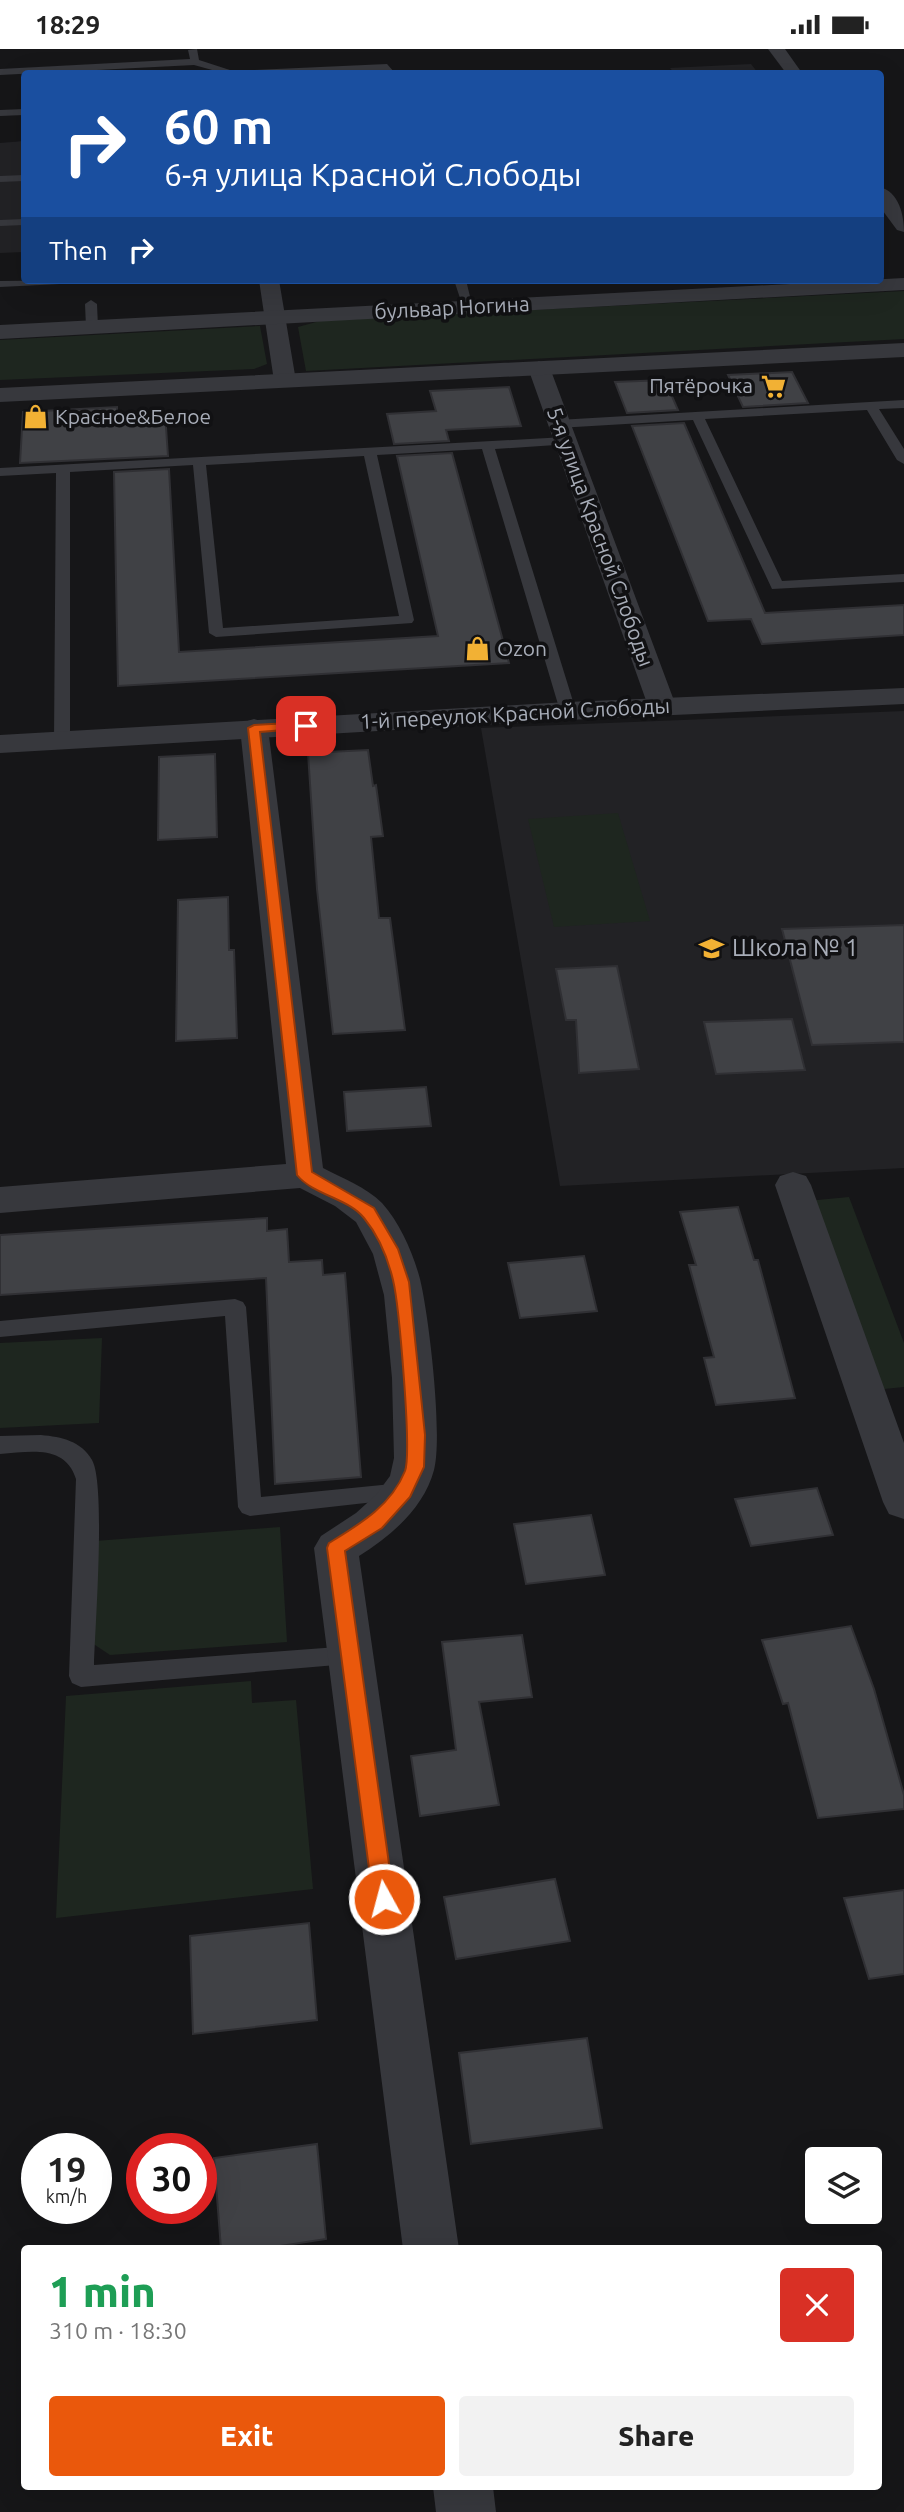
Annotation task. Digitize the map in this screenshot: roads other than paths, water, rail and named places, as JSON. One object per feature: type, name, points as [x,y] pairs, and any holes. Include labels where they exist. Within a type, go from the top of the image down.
[{"type":"street","points":[[776,49],[791,70]]},
{"type":"street","points":[[884,198],[904,226]]},
{"type":"street","points":[[269,284],[285,381]]},
{"type":"street","name":"бульвар Ногина","points":[[0,332],[904,284]]},
{"type":"street","points":[[0,395],[904,350]]},
{"type":"street","name":"5-я улица Красной Слободы","points":[[539,368],[662,706]]},
{"type":"street","name":"1-й переулок Красной Слободы","points":[[0,744],[662,706],[904,696]]},
{"type":"street","points":[[254,728],[305,1175]]},
{"type":"street","points":[[0,1200],[305,1175],[368,1212],[390,1249],[401,1282],[416,1435],[415,1467],[404,1492],[376,1523],[336,1548],[430,2245]]},
{"type":"street","points":[[793,1185],[904,1501]]},
{"type":"street","points":[[463,2490],[466,2512]]},
{"type":"lane","points":[[193,49],[195,62]]},
{"type":"lane","points":[[386,54],[389,70]]},
{"type":"lane","points":[[39,70],[195,62],[223,70]]},
{"type":"lane","points":[[0,72],[21,71]]},
{"type":"lane","points":[[0,113],[21,112]]},
{"type":"lane","points":[[0,179],[21,178]]},
{"type":"lane","points":[[0,223],[21,222]]},
{"type":"lane","points":[[0,284],[21,283]]},
{"type":"lane","points":[[90,284],[92,327]]},
{"type":"lane","points":[[461,284],[469,307]]},
{"type":"lane","points":[[0,472],[486,445],[561,432],[697,416],[904,404]]},
{"type":"lane","points":[[871,406],[904,460]]},
{"type":"lane","points":[[697,416],[777,586],[904,578]]},
{"type":"lane","points":[[486,445],[568,711]]},
{"type":"lane","points":[[199,461],[216,633],[407,620],[370,451]]},
{"type":"lane","points":[[62,740],[63,469]]},
{"type":"lane","points":[[0,1329],[235,1307],[250,1507],[404,1492]]},
{"type":"lane","points":[[0,1445],[46,1443],[77,1454],[85,1466],[87,1479],[81,1676],[351,1656]]},
{"type":"place","name":"Пятёрочка","points":[[773,386]]},
{"type":"place","name":"Красное&Белое","points":[[35,417]]},
{"type":"place","name":"Ozon","points":[[477,649]]},
{"type":"place","name":"Школа № 1","points":[[712,948]]}]
